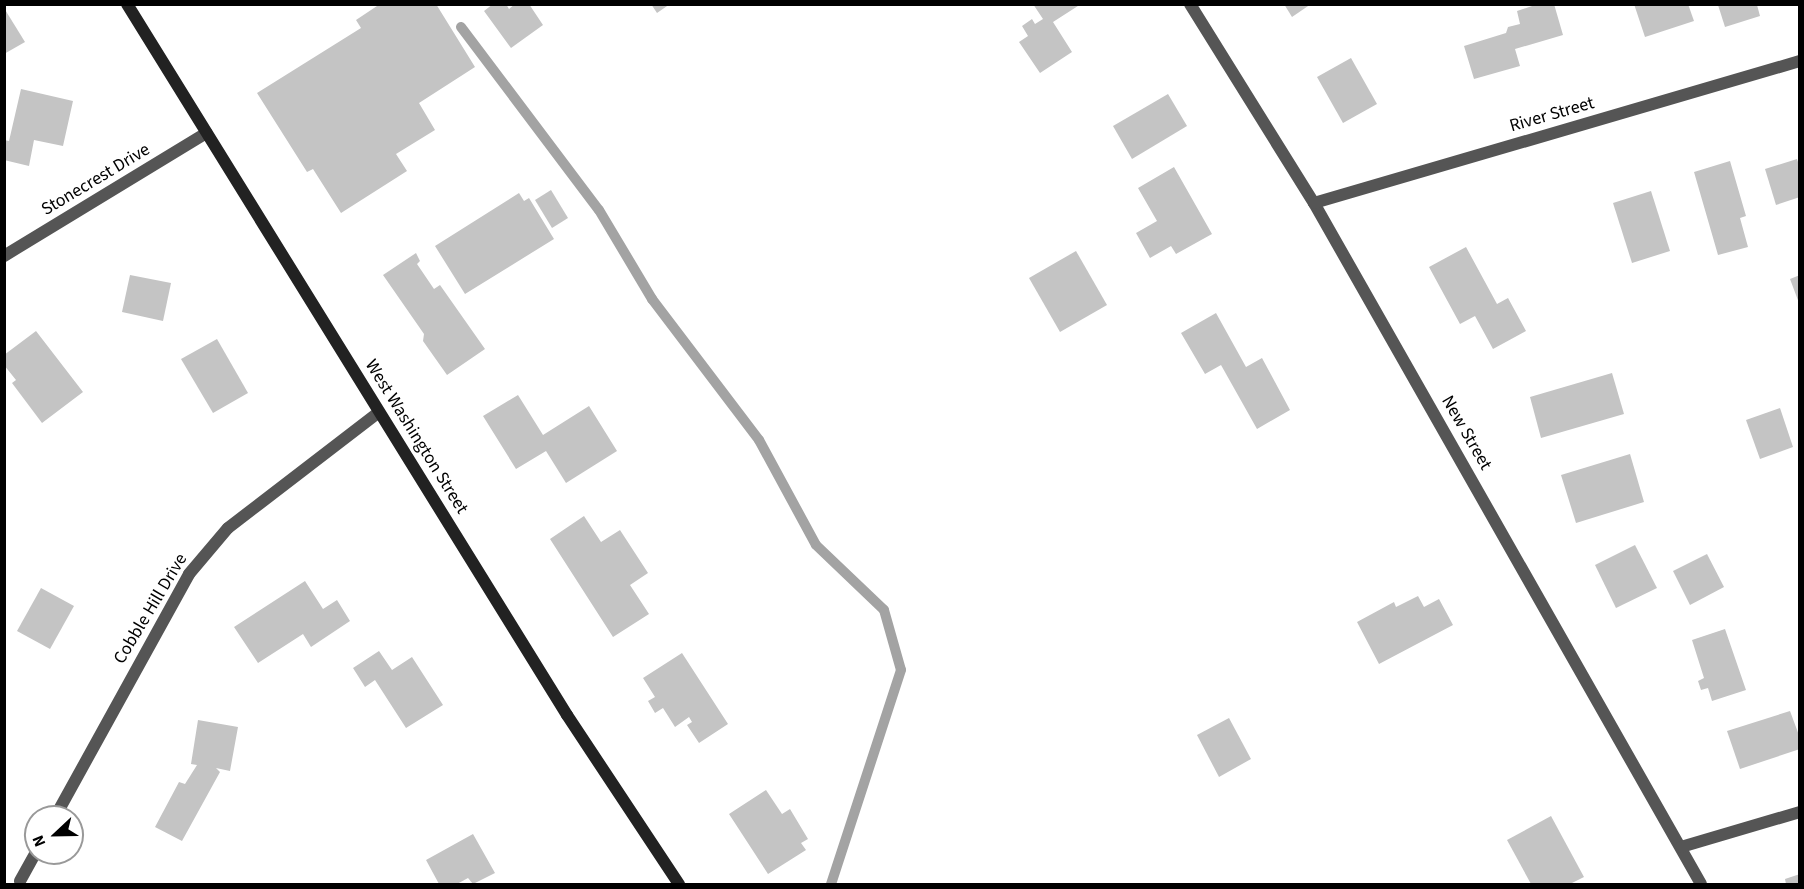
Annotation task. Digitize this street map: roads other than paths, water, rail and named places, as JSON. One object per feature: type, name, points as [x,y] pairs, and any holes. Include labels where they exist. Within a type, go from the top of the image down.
[{"type":"main road","name":"West Washington Street","points":[[133,7],[206,133],[567,715],[679,885]]},
{"type":"street","name":"New Street","points":[[1190,4],[1314,203],[1701,885]]},
{"type":"street","name":"River Street","points":[[1314,203],[1800,61]]},
{"type":"street","name":"Stonecrest Drive","points":[[4,256],[206,133]]},
{"type":"street","name":"Cobble Hill Drive","points":[[62,805],[189,574],[228,528],[379,412]]},
{"type":"street","points":[[1681,847],[1800,812]]},
{"type":"street","points":[[20,881],[29,865]]},
{"type":"waterway","points":[[461,27],[599,210],[652,299],[759,440],[816,545],[884,610],[901,670],[831,884]]}]
